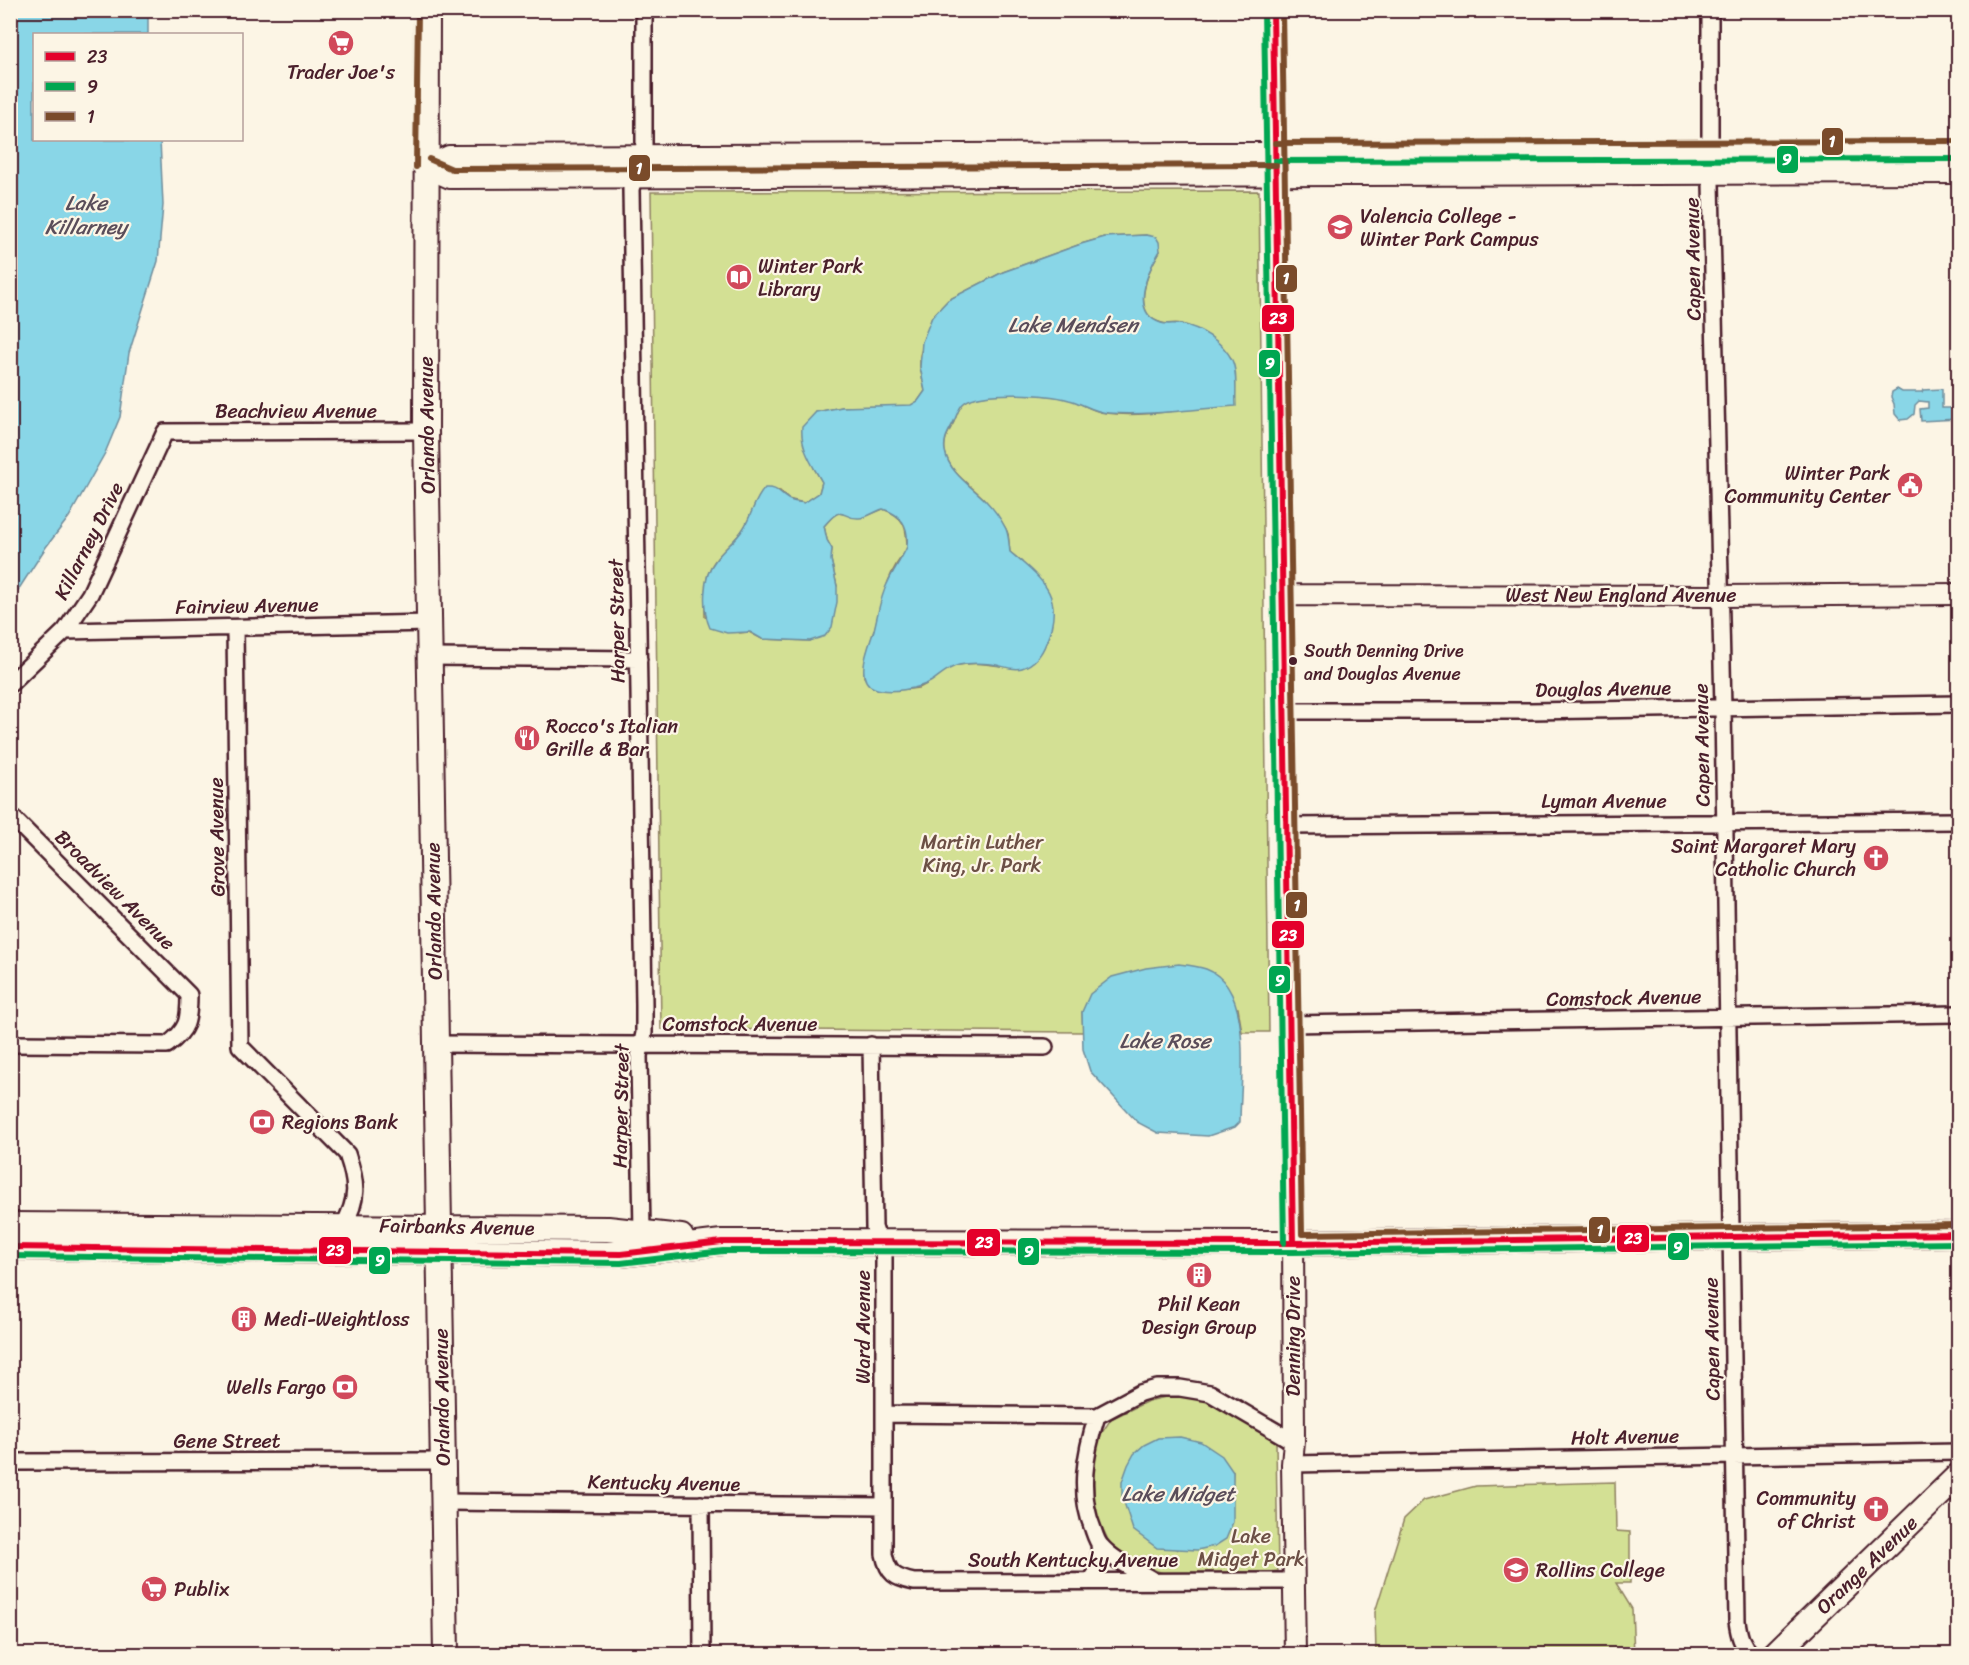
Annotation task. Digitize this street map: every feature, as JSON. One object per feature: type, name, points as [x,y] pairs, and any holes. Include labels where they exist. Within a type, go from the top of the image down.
[{"type":"main road","name":"Orlando Avenue","points":[[427,10],[426,431],[446,1654]]},
{"type":"main road","name":"Fairbanks Avenue","points":[[10,1225],[343,1226],[440,1240],[621,1254],[722,1242]]},
{"type":"main road","name":"Fairbanks Avenue","points":[[10,1247],[440,1240],[608,1228],[722,1242],[1293,1243],[1959,1234]]},
{"type":"main road","name":"Orange Avenue","points":[[1775,1654],[1959,1476]]},
{"type":"street","name":"Harper Street","points":[[642,1233],[639,1066],[644,1033],[632,189],[644,145],[644,10]]},
{"type":"street","name":"Denning Drive","points":[[1273,10],[1293,1243],[1294,1442],[1292,1464],[1296,1654]]},
{"type":"street","name":"Capen Avenue","points":[[1710,10],[1737,1621],[1740,1640],[1751,1654]]},
{"type":"street","points":[[425,167],[450,156],[1959,150]]},
{"type":"street","points":[[1003,153],[1003,176]]},
{"type":"street","points":[[425,167],[450,178],[1959,173]]},
{"type":"street","name":"Beachview Avenue","points":[[165,432],[426,431]]},
{"type":"street","name":"Killarney Drive","points":[[10,684],[65,631],[90,594],[165,432]]},
{"type":"street","name":"West New England Avenue","points":[[1283,595],[1959,594]]},
{"type":"street","name":"Fairview Avenue","points":[[65,631],[430,623]]},
{"type":"street","name":"Grove Avenue","points":[[235,628],[240,1046],[347,1154],[354,1174],[356,1197],[343,1226]]},
{"type":"street","points":[[430,657],[639,659]]},
{"type":"street","name":"Douglas Avenue","points":[[1284,711],[1532,711],[1959,704]]},
{"type":"street","name":"Broadview Avenue","points":[[10,815],[189,995],[186,1024],[179,1036],[167,1045],[10,1044]]},
{"type":"street","name":"Lyman Avenue","points":[[1286,826],[1959,821]]},
{"type":"street","name":"Comstock Avenue","points":[[1289,1024],[1959,1014]]},
{"type":"street","name":"Comstock Avenue","points":[[436,1044],[1045,1047]]},
{"type":"street","name":"Ward Avenue","points":[[871,1045],[874,1227],[884,1257],[884,1554],[891,1572]]},
{"type":"street","points":[[884,1414],[1097,1416],[1157,1388],[1180,1388],[1210,1393],[1294,1442]]},
{"type":"street","points":[[1091,1580],[1099,1570],[1101,1560],[1099,1544],[1088,1517],[1084,1485],[1088,1444],[1097,1416]]},
{"type":"street","name":"Holt Avenue","points":[[1292,1464],[1959,1452]]},
{"type":"street","name":"Gene Street","points":[[10,1462],[443,1461]]},
{"type":"street","name":"Kentucky Avenue","points":[[444,1502],[884,1506]]},
{"type":"street","points":[[701,1504],[702,1654]]},
{"type":"street","points":[[1099,1544],[1114,1558],[1153,1580]]},
{"type":"street","name":"South Kentucky Avenue","points":[[891,1572],[899,1579],[914,1582],[1294,1581]]},
{"type":"green space","name":"Martin Luther King, Jr. Park","points":[[1259,191],[1269,1032],[1242,1032],[1238,1008],[1082,1012],[1083,1032],[661,1029],[651,192]],"holes":[[[1146,235],[1160,251],[1144,291],[1146,311],[1152,318],[1162,323],[1181,324],[1207,335],[1217,342],[1231,358],[1196,408],[1151,414],[1117,414],[1097,411],[1063,398],[1001,394],[973,398],[965,402],[959,409],[947,436],[945,452],[951,467],[994,512],[1007,531],[1010,552],[1022,562],[1007,667],[960,665],[939,674],[922,687],[896,690],[875,688],[864,677],[867,653],[889,578],[907,550],[903,524],[900,519],[883,509],[864,517],[838,513],[824,526],[832,549],[831,560],[837,586],[810,641],[762,639],[749,632],[740,633],[705,617],[705,589],[710,568],[742,531],[758,498],[765,489],[780,491],[788,499],[804,503],[819,493],[822,482],[814,468],[816,412],[842,407],[911,406],[918,401],[925,391],[920,355],[932,317],[948,300],[1003,272],[1105,237]]]},
{"type":"green space","name":"Lake Midget Park","points":[[1179,1394],[1209,1400],[1248,1422],[1276,1442],[1278,1571],[1256,1574],[1166,1574],[1137,1564],[1109,1542],[1094,1510],[1093,1446],[1111,1419],[1148,1401]],"holes":[[[1233,1472],[1232,1486],[1177,1550]]]},
{"type":"green space","points":[[1615,1482],[1616,1531],[1630,1532],[1630,1583],[1616,1583],[1632,1609],[1634,1654],[1376,1654],[1375,1612],[1404,1519],[1424,1500],[1476,1486]]},
{"type":"water","name":"Lake Killarney","points":[[11,10],[148,11],[148,33],[33,33],[33,141],[160,141],[163,205],[158,261],[129,353],[120,417],[105,453],[69,517],[46,547],[11,601]]},
{"type":"water","name":"Lake Mendsen","points":[[1146,235],[1156,237],[1160,251],[1144,290],[1143,301],[1146,310],[1151,318],[1161,323],[1188,326],[1203,332],[1223,347],[1234,365],[1236,406],[1124,414],[1103,412],[1074,401],[1047,396],[1016,394],[986,396],[974,398],[963,404],[946,439],[945,451],[951,466],[997,514],[1007,532],[1010,552],[1032,571],[1048,590],[1052,601],[1052,627],[1040,655],[1034,661],[1018,669],[987,664],[959,665],[926,684],[904,690],[880,690],[868,684],[865,678],[865,661],[881,600],[907,546],[907,532],[902,522],[895,514],[883,509],[859,518],[839,513],[824,526],[832,549],[831,560],[837,586],[837,602],[832,627],[825,636],[810,641],[762,639],[750,632],[727,633],[710,628],[707,621],[705,594],[711,568],[743,529],[765,488],[773,488],[790,500],[804,503],[819,493],[822,482],[808,456],[802,435],[802,427],[816,412],[842,407],[911,405],[918,401],[925,391],[920,367],[922,342],[932,317],[948,300],[1003,272],[1081,244],[1105,237]]},
{"type":"water","points":[[1897,389],[1902,392],[1922,392],[1923,390],[1942,389],[1942,408],[1958,408],[1958,419],[1921,421],[1920,409],[1928,408],[1928,402],[1919,401],[1915,405],[1914,414],[1908,419],[1900,420],[1895,414],[1891,397],[1892,392]]},
{"type":"water","name":"Lake Rose","points":[[1179,964],[1206,969],[1222,979],[1232,995],[1238,1015],[1242,1060],[1240,1122],[1235,1127],[1208,1136],[1158,1133],[1137,1122],[1090,1071],[1083,1049],[1082,1012],[1090,994],[1112,977],[1146,968]]},
{"type":"water","name":"Lake Midget","points":[[1180,1437],[1201,1442],[1222,1456],[1233,1472],[1233,1522],[1226,1539],[1215,1546],[1197,1550],[1157,1548],[1133,1530],[1122,1496],[1122,1482],[1134,1454],[1144,1445],[1158,1438]]},
{"type":"transit line","name":"1","points":[[416,167],[418,10]]},
{"type":"transit line","name":"9","points":[[1264,10],[1284,1243]]},
{"type":"transit line","name":"23","points":[[1273,10],[1293,1243]]},
{"type":"transit line","name":"1","points":[[1282,10],[1302,1234],[1958,1225]]},
{"type":"transit line","name":"1","points":[[1275,143],[1958,141]]},
{"type":"transit line","name":"1","points":[[429,159],[452,169],[1276,165]]},
{"type":"transit line","name":"9","points":[[1275,161],[1958,159]]},
{"type":"transit line","name":"23","points":[[10,1247],[621,1254],[722,1242],[1293,1243],[1958,1234]]},
{"type":"transit line","name":"9","points":[[10,1256],[621,1263],[723,1251],[1293,1252],[1958,1243]]},
{"type":"place","name":"Trader Joe's","points":[[341,43]]},
{"type":"place","name":"Valencia College - Winter Park Campus","points":[[1340,227]]},
{"type":"place","name":"Winter Park Library","points":[[739,277]]},
{"type":"place","name":"Winter Park Community Center","points":[[1910,485]]},
{"type":"place","name":"South Denning Drive and Douglas Avenue","points":[[1293,661]]},
{"type":"place","name":"Rocco's Italian Grille & Bar","points":[[527,738]]},
{"type":"place","name":"Saint Margaret Mary Catholic Church","points":[[1876,858]]},
{"type":"place","name":"Regions Bank","points":[[262,1122]]},
{"type":"place","name":"Phil Kean Design Group","points":[[1199,1275]]},
{"type":"place","name":"Medi-Weightloss","points":[[244,1319]]},
{"type":"place","name":"Wells Fargo","points":[[345,1387]]},
{"type":"place","name":"Community of Christ","points":[[1876,1509]]},
{"type":"place","name":"Rollins College","points":[[1516,1570]]},
{"type":"place","name":"Publix","points":[[154,1589]]}]
